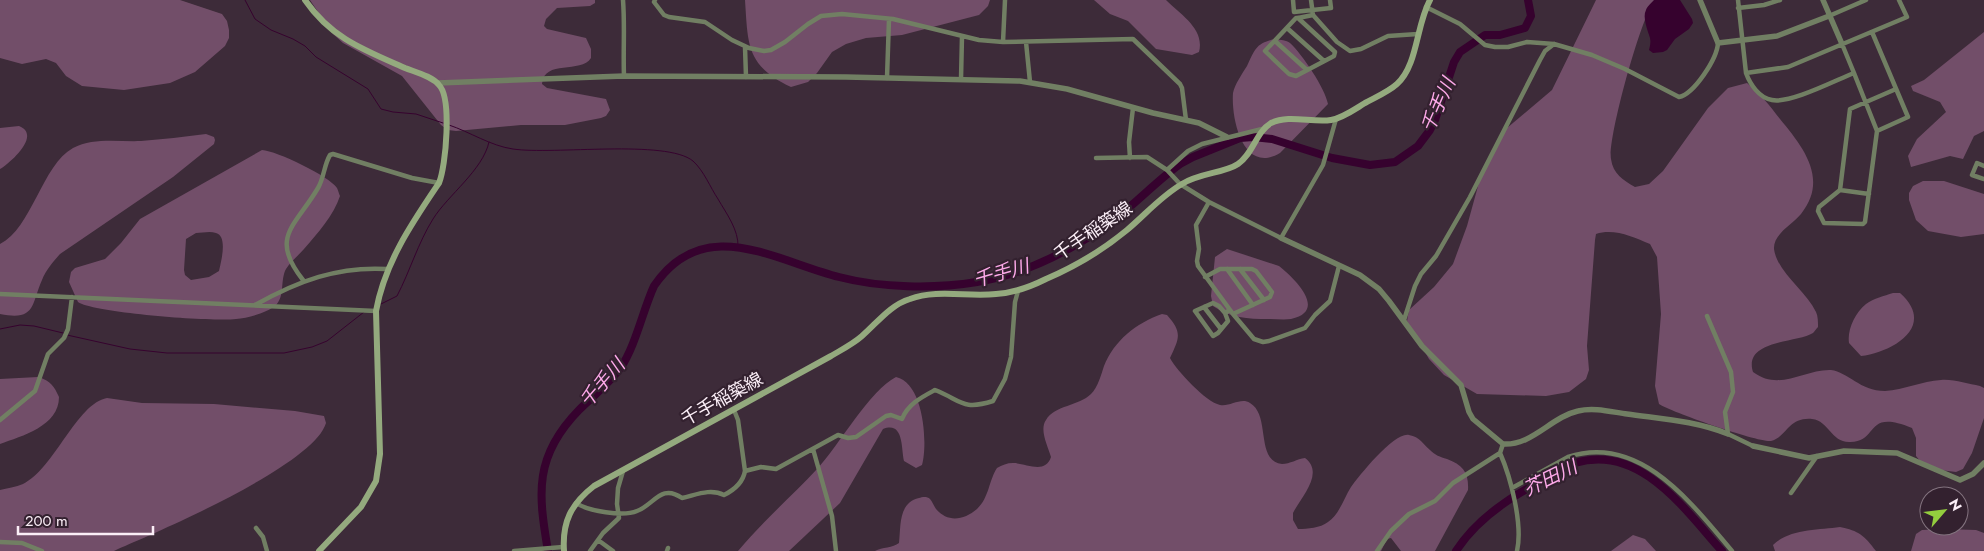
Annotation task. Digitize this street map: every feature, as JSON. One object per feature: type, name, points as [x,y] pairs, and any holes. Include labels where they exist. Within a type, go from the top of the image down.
[{"type":"main road","points":[[305,0],[318,18],[337,35],[369,52],[438,83],[445,95],[446,117],[444,171],[439,182],[399,244],[387,270],[376,310],[380,454],[378,475],[371,492],[361,506],[319,551]]},
{"type":"main road","points":[[1262,132],[1271,124],[1287,119],[1319,121],[1336,119],[1397,84],[1408,68],[1426,7],[1430,0]]},
{"type":"main road","name":"千手稲築線","points":[[564,549],[563,532],[566,520],[576,503],[594,486],[838,352],[861,337],[893,307],[908,299],[929,294],[995,294],[1018,291],[1047,279],[1092,254],[1126,231],[1180,183],[1202,174],[1231,168],[1238,164],[1251,151],[1262,132]]},
{"type":"street","points":[[623,0],[625,24],[623,42],[624,76]]},
{"type":"street","points":[[655,0],[654,2],[664,15],[705,22],[720,34],[745,47],[764,51],[771,50],[785,42],[821,16],[832,14],[889,19],[979,40],[1003,42],[1134,39],[1180,84],[1186,120]]},
{"type":"street","points":[[1003,42],[1005,0]]},
{"type":"street","points":[[1298,0],[1293,0],[1294,12],[1313,13]]},
{"type":"street","points":[[1311,0],[1313,13],[1337,42],[1350,51],[1361,49],[1388,36],[1418,34]]},
{"type":"street","points":[[1298,18],[1335,52],[1334,56],[1296,76],[1290,74],[1265,51],[1298,18],[1331,8],[1330,0]]},
{"type":"street","points":[[1426,7],[1460,24],[1481,42],[1495,47],[1508,47],[1527,42],[1554,44],[1592,55],[1625,69],[1679,97],[1688,93],[1718,52],[1718,44],[1700,0]]},
{"type":"street","points":[[1738,0],[1746,73],[1756,91],[1772,100],[1796,97],[1854,73]]},
{"type":"street","points":[[1738,8],[1764,5],[1780,0]]},
{"type":"street","points":[[1823,0],[1842,44],[1854,73],[1866,102],[1878,131],[1866,222],[1863,224],[1824,223],[1818,211],[1840,190],[1850,109],[1866,102],[1896,89]]},
{"type":"street","points":[[1718,44],[1777,36],[1866,0]]},
{"type":"street","points":[[1746,73],[1788,67],[1907,17],[1900,0]]},
{"type":"street","points":[[887,78],[889,19]]},
{"type":"street","points":[[1288,28],[1324,61]]},
{"type":"street","points":[[1872,32],[1908,117],[1878,131]]},
{"type":"street","points":[[961,79],[962,36]]},
{"type":"street","points":[[1275,41],[1307,70]]},
{"type":"street","points":[[1026,42],[1030,82]]},
{"type":"street","points":[[1404,320],[1418,280],[1436,256],[1470,197],[1545,51],[1554,44]]},
{"type":"street","points":[[745,47],[746,77]]},
{"type":"street","points":[[438,83],[624,76],[961,79],[1030,82],[1199,123],[1227,137]]},
{"type":"street","points":[[1130,158],[1129,142],[1133,108]]},
{"type":"street","points":[[1281,238],[1325,161],[1336,119]]},
{"type":"street","points":[[1167,170],[1194,147],[1227,137],[1262,132]]},
{"type":"street","points":[[303,280],[288,258],[286,239],[319,187],[330,155],[333,154],[412,178],[439,182]]},
{"type":"street","points":[[1096,158],[1147,157],[1167,170],[1180,183],[1209,202],[1364,278],[1379,289],[1432,359],[1461,385],[1473,419],[1503,444],[1517,444],[1569,414],[1588,409],[1691,423],[1712,428],[1753,446],[1809,458],[1844,451],[1897,453],[1960,480],[1973,474],[1984,463]]},
{"type":"street","points":[[1984,166],[1977,163],[1972,175],[1984,179]]},
{"type":"street","points":[[1840,190],[1869,194]]},
{"type":"street","points":[[1209,202],[1196,225],[1199,248],[1197,261],[1229,312],[1258,342],[1269,341],[1305,328],[1330,301],[1339,266]]},
{"type":"street","points":[[254,306],[303,280],[365,268],[387,270]]},
{"type":"street","points":[[1205,276],[1220,269],[1248,268],[1256,271],[1272,292],[1270,297],[1264,300],[1229,312],[1215,303],[1195,311],[1210,334],[1215,335],[1228,321],[1229,312]]},
{"type":"street","points":[[1227,269],[1253,305]]},
{"type":"street","points":[[1240,269],[1264,300]]},
{"type":"street","points":[[745,471],[761,467],[776,469],[838,435],[848,438],[856,437],[886,416],[891,415],[902,419],[906,410],[919,399],[935,390],[955,401],[973,406],[993,401],[1005,380],[1011,358],[1015,302],[1018,291]]},
{"type":"street","points":[[0,294],[376,310]]},
{"type":"street","points":[[0,420],[35,391],[48,354],[64,338],[68,329],[72,297]]},
{"type":"street","points":[[1204,306],[1221,329]]},
{"type":"street","points":[[1707,316],[1731,372],[1733,392],[1724,412],[1728,434]]},
{"type":"street","points":[[576,503],[591,510],[632,513],[640,510],[652,500],[670,492],[682,498],[710,491],[724,495],[740,483],[744,478],[745,471],[738,420],[734,410]]},
{"type":"street","points":[[1503,444],[1500,453],[1512,488],[1519,532],[1517,551]]},
{"type":"street","points":[[813,449],[832,516],[836,551]]},
{"type":"street","points":[[1512,488],[1568,457],[1591,452],[1616,454],[1644,466],[1678,490],[1693,504],[1732,551]]},
{"type":"street","points":[[1377,551],[1391,531],[1409,514],[1435,501],[1453,483],[1500,453]]},
{"type":"street","points":[[1790,493],[1817,456]]},
{"type":"street","points":[[590,551],[619,518],[617,504],[618,488],[623,471]]},
{"type":"street","points":[[256,528],[263,537],[267,551]]},
{"type":"street","points":[[598,540],[613,551]]},
{"type":"street","points":[[0,542],[22,543],[42,551]]},
{"type":"street","points":[[514,551],[564,549]]},
{"type":"shaded area","points":[[0,0],[180,0],[222,14],[227,21],[229,38],[225,46],[195,72],[170,83],[124,90],[82,86],[66,76],[56,63],[46,59],[22,64],[0,58]]},
{"type":"shaded area","points":[[310,0],[595,0],[595,3],[590,6],[557,8],[546,19],[544,26],[547,29],[586,38],[591,49],[591,58],[586,63],[549,72],[544,76],[542,84],[547,88],[606,99],[610,110],[606,116],[601,118],[565,125],[521,125],[456,131],[448,130],[441,125],[402,76],[343,43],[333,34]]},
{"type":"shaded area","points":[[745,0],[990,0],[988,6],[979,15],[902,35],[866,38],[846,44],[832,52],[808,82],[791,87],[765,71],[757,62],[749,41]]},
{"type":"shaded area","points":[[1094,0],[1166,0],[1195,29],[1200,44],[1199,52],[1192,55],[1156,49],[1128,21],[1110,14]]},
{"type":"shaded area","points":[[1596,0],[1655,0],[1649,10],[1634,51],[1614,128],[1611,159],[1616,173],[1623,179],[1635,187],[1649,184],[1663,171],[1708,108],[1728,88],[1747,83],[1765,100],[1789,130],[1810,164],[1813,188],[1809,201],[1801,214],[1780,234],[1774,249],[1780,266],[1816,312],[1818,327],[1813,333],[1763,348],[1756,354],[1752,362],[1753,372],[1763,378],[1782,380],[1831,370],[1837,371],[1868,388],[1885,391],[1941,380],[1980,386],[1984,388],[1984,418],[1972,453],[1963,469],[1956,472],[1940,470],[1921,462],[1916,456],[1916,438],[1912,428],[1896,423],[1886,422],[1879,424],[1859,441],[1849,442],[1838,439],[1822,423],[1812,419],[1804,419],[1793,424],[1781,436],[1771,441],[1715,426],[1659,404],[1655,386],[1661,314],[1657,257],[1650,244],[1617,233],[1603,232],[1596,234],[1587,346],[1589,370],[1586,379],[1569,392],[1546,396],[1477,394],[1444,375],[1429,359],[1407,321],[1409,310],[1434,287],[1453,264],[1467,226],[1483,168],[1507,128],[1552,90]]},
{"type":"shaded area","points":[[1654,0],[1680,0],[1693,23],[1689,29],[1675,39],[1667,50],[1653,53],[1649,50],[1650,40],[1645,13]]},
{"type":"shaded area","points":[[1984,32],[1984,131],[1974,136],[1963,159],[1950,156],[1911,167],[1908,156],[1917,139],[1946,112],[1940,102],[1913,91],[1911,86],[1924,80]]},
{"type":"shaded area","points":[[1275,39],[1288,42],[1301,55],[1318,81],[1328,104],[1280,153],[1267,158],[1257,157],[1248,151],[1237,129],[1234,116],[1233,93],[1257,48]]},
{"type":"shaded area","points":[[19,126],[25,130],[26,142],[22,149],[0,169],[0,128]]},
{"type":"shaded area","points":[[206,134],[214,137],[214,144],[173,177],[60,254],[46,273],[33,304],[26,313],[12,316],[0,314],[0,244],[21,225],[53,168],[62,156],[73,148],[89,142],[141,141]]},
{"type":"shaded area","points":[[262,150],[279,155],[314,171],[332,183],[337,188],[340,196],[325,224],[286,269],[281,297],[276,305],[257,315],[246,318],[224,320],[181,318],[106,310],[78,302],[69,282],[71,272],[75,268],[105,259],[121,243],[140,219]],"holes":[[[211,232],[220,235],[223,244],[222,256],[219,271],[209,277],[191,280],[185,275],[184,270],[186,239],[196,233]]]},
{"type":"shaded area","points":[[1923,181],[1944,181],[1984,194],[1984,234],[1961,237],[1928,231],[1916,220],[1909,200],[1909,193],[1913,186]]},
{"type":"shaded area","points":[[1227,249],[1279,266],[1299,285],[1305,294],[1308,302],[1307,309],[1302,315],[1291,319],[1261,319],[1233,315],[1213,306],[1211,296],[1215,257]]},
{"type":"shaded area","points":[[1893,293],[1900,293],[1910,305],[1914,316],[1912,326],[1897,343],[1886,349],[1861,356],[1849,343],[1849,333],[1858,312],[1866,304]]},
{"type":"shaded area","points":[[1162,314],[1167,315],[1172,321],[1178,336],[1170,358],[1192,385],[1214,403],[1220,405],[1243,401],[1250,403],[1260,417],[1266,447],[1274,461],[1285,464],[1305,458],[1311,464],[1313,471],[1310,485],[1293,513],[1293,520],[1298,529],[1318,527],[1332,519],[1351,487],[1362,473],[1386,447],[1403,436],[1416,437],[1436,455],[1453,461],[1461,467],[1466,474],[1468,490],[1435,551],[1401,551],[1391,538],[1387,539],[1381,551],[875,551],[899,543],[902,516],[907,505],[912,501],[927,497],[941,513],[951,518],[961,518],[972,513],[981,505],[997,468],[1013,463],[1035,467],[1044,466],[1051,457],[1043,428],[1046,420],[1055,411],[1080,401],[1091,394],[1108,357],[1120,341],[1143,322]]},
{"type":"shaded area","points":[[38,377],[51,384],[59,397],[53,415],[38,428],[0,444],[0,379]]},
{"type":"shaded area","points":[[896,377],[913,390],[922,415],[924,455],[922,465],[916,468],[904,461],[902,443],[898,432],[890,428],[883,429],[840,503],[789,551],[738,551],[757,529],[818,468],[865,405],[876,393]]},
{"type":"shaded area","points":[[107,398],[142,403],[214,404],[295,411],[324,416],[326,423],[315,440],[294,458],[266,477],[167,528],[114,551],[0,551],[0,490],[23,484],[34,476],[45,465],[75,423],[86,411],[96,403]]},
{"type":"shaded area","points":[[1840,527],[1861,534],[1876,551],[1775,551],[1773,545],[1795,533]]},
{"type":"shaded area","points":[[1969,530],[1976,530],[1984,533],[1984,551],[1911,551],[1916,534],[1919,532],[1919,536],[1969,536]]},
{"type":"shaded area","points":[[1633,535],[1645,539],[1656,551],[1611,551]]},
{"type":"waterway","points":[[245,0],[255,19],[271,30],[305,46],[316,57],[368,89],[381,109],[416,114],[443,123]]},
{"type":"waterway","name":"千手川","points":[[548,551],[542,511],[542,493],[543,476],[554,443],[564,427],[621,367],[631,349],[654,286],[674,264],[695,251],[717,247],[740,248],[765,253],[814,270],[855,281],[890,285],[943,286],[977,282],[1031,267],[1083,241],[1114,220],[1180,164],[1240,138],[1272,139],[1332,158],[1370,165],[1395,162],[1418,146],[1430,130],[1454,62],[1460,52],[1485,35],[1500,35],[1525,28],[1531,16],[1528,0]]},
{"type":"waterway","points":[[449,125],[497,145],[513,149],[635,149],[679,154],[693,161],[704,174],[731,222],[738,241],[738,247]]},
{"type":"waterway","points":[[381,304],[397,296],[433,219],[473,172],[489,142]]},
{"type":"waterway","points":[[67,335],[130,349],[167,353],[284,353],[312,347],[327,341],[364,312]]},
{"type":"waterway","points":[[0,329],[20,325],[34,326],[63,333]]},
{"type":"waterway","name":"芥田川","points":[[1456,551],[1480,522],[1510,499],[1575,463],[1598,459],[1620,463],[1640,471],[1659,484],[1693,517],[1722,551]]}]
